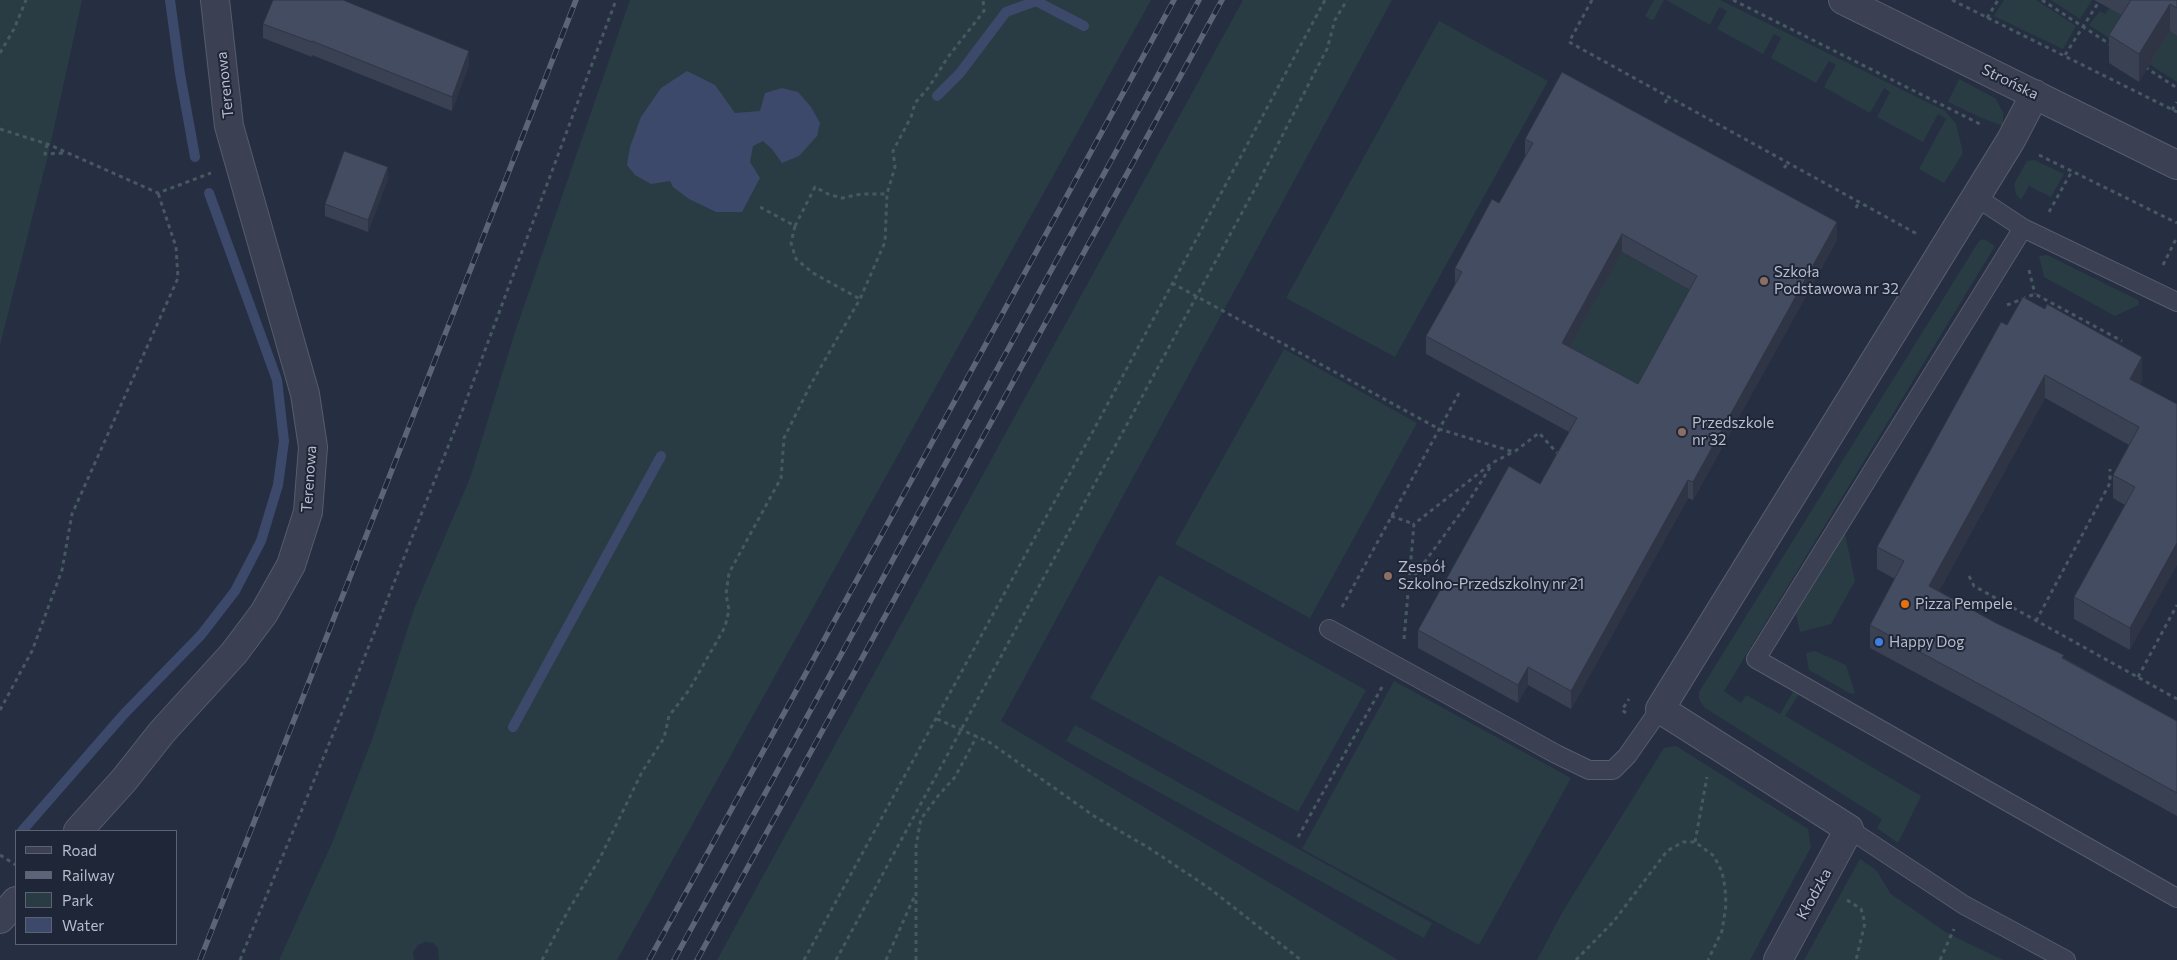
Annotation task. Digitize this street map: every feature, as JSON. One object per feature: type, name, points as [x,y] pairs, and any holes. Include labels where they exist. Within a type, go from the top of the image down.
[{"type":"street","name":"Terenowa","points":[[79,830],[124,780],[162,732],[234,653],[264,614],[291,565],[308,512],[313,447],[305,394],[229,126],[215,0]]},
{"type":"street","name":"Strońska","points":[[1843,0],[2177,165]]},
{"type":"street","points":[[1850,829],[1660,709],[2011,140],[2035,94]]},
{"type":"street","name":"Kłodzka","points":[[1778,960],[1850,829]]},
{"type":"street","points":[[0,919],[15,902]]},
{"type":"lane","points":[[1976,197],[2031,232],[2177,302]]},
{"type":"lane","points":[[2031,232],[1756,659],[2177,898]]},
{"type":"lane","points":[[1329,630],[1556,754],[1589,770],[1613,770],[1632,749],[1660,709]]},
{"type":"lane","points":[[1850,829],[1964,905],[2066,960]]},
{"type":"path","points":[[0,53],[14,28],[26,0]]},
{"type":"path","points":[[240,960],[463,409],[616,0]]},
{"type":"path","points":[[542,960],[568,910],[600,858],[642,772],[664,738],[669,716],[689,690],[725,627],[729,610],[726,594],[729,573],[781,478],[784,438],[811,384],[860,298],[886,242],[887,194],[895,167],[893,151],[911,116],[915,103],[930,87],[948,57],[984,11],[983,0]]},
{"type":"path","points":[[804,960],[1325,0]]},
{"type":"path","points":[[836,960],[1197,296],[1319,64],[1335,20],[1347,0]]},
{"type":"path","points":[[1592,0],[1569,42],[1918,235]]},
{"type":"path","points":[[1733,0],[2177,223]]},
{"type":"path","points":[[1952,0],[2177,112]]},
{"type":"path","points":[[1987,18],[1998,0]]},
{"type":"path","points":[[2042,0],[2114,46]]},
{"type":"path","points":[[2065,55],[2100,0]]},
{"type":"path","points":[[2138,62],[2177,88]]},
{"type":"path","points":[[1665,103],[1668,97]]},
{"type":"path","points":[[2172,110],[2177,102]]},
{"type":"path","points":[[0,129],[67,152],[158,193],[240,163]]},
{"type":"path","points":[[47,144],[45,154],[67,152]]},
{"type":"path","points":[[1784,168],[1788,163]]},
{"type":"path","points":[[2031,232],[2072,171]]},
{"type":"path","points":[[860,298],[813,273],[796,259],[791,243],[795,226],[814,187],[842,198],[860,194],[887,194]]},
{"type":"path","points":[[0,710],[32,651],[62,570],[72,514],[178,278],[176,247],[158,193]]},
{"type":"path","points":[[1856,208],[1858,202]]},
{"type":"path","points":[[760,207],[795,226]]},
{"type":"path","points":[[2150,290],[2177,237]]},
{"type":"path","points":[[1172,283],[1439,429],[1514,452]]},
{"type":"path","points":[[2005,306],[2036,294],[2122,341]]},
{"type":"path","points":[[1329,630],[1459,393]]},
{"type":"path","points":[[1298,837],[1398,667],[1409,583],[1414,524],[1492,463],[1514,452],[1539,433],[1564,462]]},
{"type":"path","points":[[1409,583],[1465,507],[1492,463]]},
{"type":"path","points":[[2036,621],[2110,483],[2110,469]]},
{"type":"path","points":[[1391,516],[1414,524]]},
{"type":"path","points":[[1969,576],[1974,586],[2177,699]]},
{"type":"path","points":[[2138,676],[2177,604]]},
{"type":"path","points":[[936,719],[977,736],[1026,767],[1094,816],[1149,848],[1209,888],[1302,960]]},
{"type":"path","points":[[916,960],[916,846],[921,818],[955,777],[977,736]]},
{"type":"path","points":[[1695,842],[1705,780],[1709,771]]},
{"type":"path","points":[[1576,960],[1614,921],[1667,851],[1683,842],[1695,842],[1714,856],[1722,872],[1726,905],[1722,931],[1708,960]]},
{"type":"path","points":[[0,855],[15,864]]},
{"type":"path","points":[[886,960],[916,892]]},
{"type":"path","points":[[1843,898],[1861,909],[1865,923],[1856,960]]},
{"type":"path","points":[[1940,960],[1964,905]]},
{"type":"green space","points":[[0,0],[82,0],[48,155],[0,345]]},
{"type":"green space","points":[[630,0],[1151,0],[617,960],[439,960],[438,948],[433,943],[425,942],[418,945],[413,952],[414,960],[279,960],[332,843],[373,737],[414,609],[470,478],[514,335]]},
{"type":"green space","points":[[1243,0],[1392,0],[1001,721],[1398,960],[717,960]]},
{"type":"green space","points":[[1654,0],[1664,0],[1654,19],[1651,20],[1645,16]]},
{"type":"green space","points":[[1666,0],[1720,0],[1945,111],[1956,124],[1963,153],[1944,183],[1919,169],[1946,119],[1938,114],[1923,142],[1877,117],[1890,92],[1884,88],[1870,113],[1824,87],[1836,65],[1829,61],[1816,83],[1771,58],[1781,38],[1774,34],[1763,54],[1717,29],[1727,11],[1719,7],[1710,25]]},
{"type":"green space","points":[[2004,0],[2036,0],[2076,26],[2063,49],[1994,16]]},
{"type":"green space","points":[[2051,0],[2092,0],[2080,19]]},
{"type":"green space","points":[[2123,0],[2177,36],[2177,82],[2089,25],[2100,11],[2105,14],[2114,1]]},
{"type":"green space","points":[[1439,21],[1548,81],[1395,357],[1286,298]]},
{"type":"green space","points":[[1959,79],[1995,98],[2003,112],[2003,126],[1948,102]]},
{"type":"green space","points":[[2034,160],[2064,174],[2051,197],[2029,186],[2021,200],[2016,194],[2014,184],[2027,161]]},
{"type":"green space","points":[[1984,239],[1995,246],[1724,691],[1741,703],[1746,695],[1780,714],[1793,692],[1799,694],[1785,716],[1921,796],[1898,843],[1877,828],[1882,819],[1705,708],[1699,699],[1699,692],[1979,241]]},
{"type":"green space","points":[[1605,243],[1697,294],[1638,403],[1555,346]]},
{"type":"green space","points":[[2047,255],[2138,300],[2139,305],[2115,316],[2044,277],[2039,256]]},
{"type":"green space","points":[[1284,349],[1417,423],[1310,618],[1175,544]]},
{"type":"green space","points":[[1845,534],[1855,581],[1831,624],[1800,632],[1796,614]]},
{"type":"green space","points":[[1159,575],[1366,690],[1298,812],[1090,698]]},
{"type":"green space","points":[[1815,651],[1846,665],[1855,693],[1851,694],[1809,670],[1806,653]]},
{"type":"green space","points":[[1394,681],[1571,778],[1479,945],[1302,849]]},
{"type":"green space","points":[[1075,725],[1432,923],[1424,938],[1066,741]]},
{"type":"green space","points":[[1676,746],[1808,829],[1811,847],[1750,960],[1537,960],[1563,911],[1664,748]]},
{"type":"green space","points":[[1860,859],[1876,870],[1891,894],[1947,933],[2003,960],[1804,960]]},
{"type":"water","points":[[687,71],[715,85],[735,113],[760,111],[765,93],[782,88],[798,92],[811,107],[820,123],[817,136],[799,156],[782,163],[772,149],[763,141],[753,146],[750,162],[760,178],[742,212],[716,212],[689,199],[673,187],[670,181],[651,184],[635,175],[627,165],[630,147],[641,117],[661,88]]},
{"type":"building","points":[[273,0],[343,0],[469,51],[452,97],[312,41],[263,24]]},
{"type":"building","points":[[2131,0],[2177,0],[2177,8],[2170,4],[2139,54],[2109,35]]},
{"type":"building","points":[[1562,72],[1837,222],[1693,482],[1688,480],[1571,691],[1528,667],[1518,685],[1418,630],[1509,466],[1540,484],[1577,418],[1426,336],[1462,272],[1455,268],[1492,199],[1499,203],[1533,143],[1525,139]],"holes":[[[1622,234],[1697,276],[1638,384],[1562,343]]]},
{"type":"building","points":[[344,151],[388,167],[368,220],[325,204]]},
{"type":"building","points":[[2023,297],[2045,309],[2047,304],[2142,357],[2130,379],[2177,404],[2177,543],[2130,628],[2074,597],[2135,487],[2113,475],[2139,427],[2045,375],[1929,586],[1996,623],[2064,655],[2062,658],[2177,721],[2177,793],[1870,625],[1904,561],[1877,547],[2001,322],[2007,325]]},
{"type":"waterway","points":[[170,0],[180,74],[195,157]]},
{"type":"waterway","points":[[937,96],[960,73],[1006,12],[1036,1],[1084,26]]},
{"type":"waterway","points":[[23,830],[124,714],[201,635],[235,591],[261,541],[278,485],[284,441],[277,380],[209,193]]},
{"type":"waterway","points":[[513,727],[661,456]]},
{"type":"railway","points":[[200,960],[576,0]]},
{"type":"railway","points":[[649,960],[1174,0]]},
{"type":"railway","points":[[674,960],[1199,0]]},
{"type":"railway","points":[[697,960],[1222,0]]},
{"type":"place","name":"Szkoła Podstawowa nr 32","points":[[1764,281]]},
{"type":"place","name":"Przedszkole nr 32","points":[[1682,432]]},
{"type":"place","name":"Zespół Szkolno-Przedszkolny nr 21","points":[[1388,576]]},
{"type":"place","name":"Pizza Pempele","points":[[1905,604]]},
{"type":"place","name":"Happy Dog","points":[[1879,642]]}]
